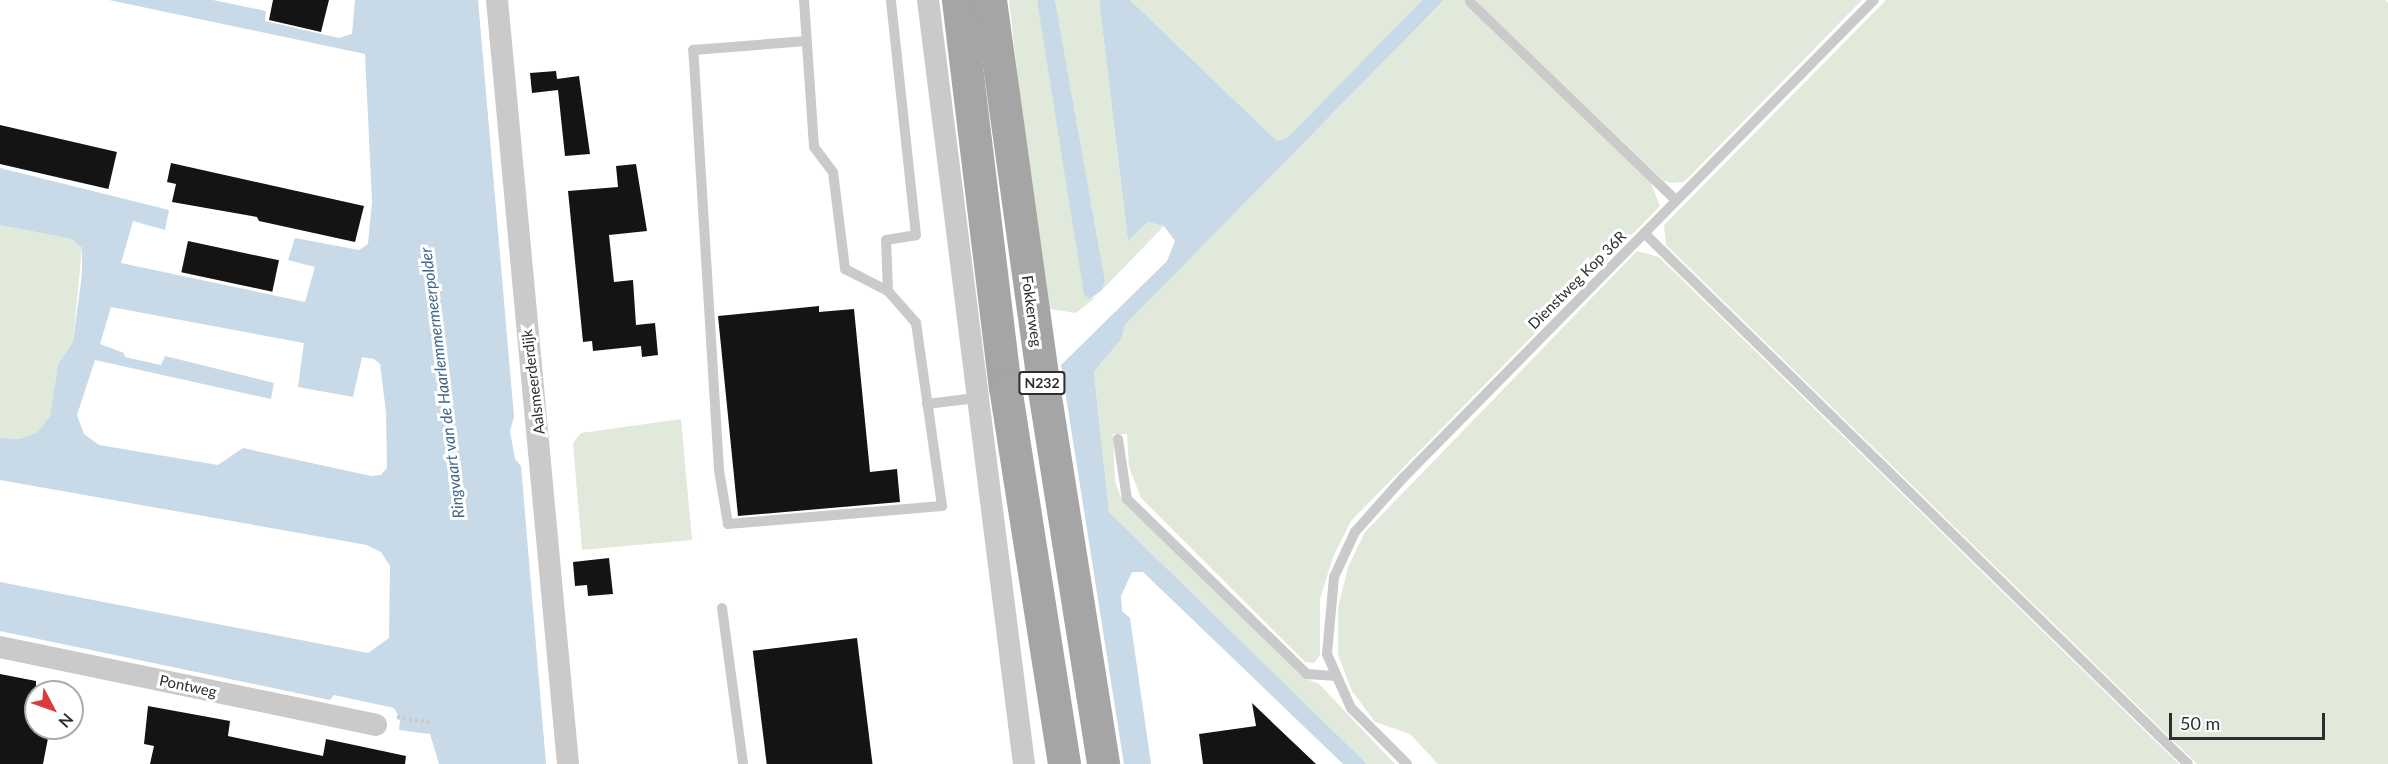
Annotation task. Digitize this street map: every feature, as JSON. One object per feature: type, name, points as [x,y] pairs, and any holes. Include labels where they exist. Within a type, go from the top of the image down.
[{"type":"main road","name":"N232","points":[[958,0],[1005,387],[1064,764]]},
{"type":"main road","name":"Fokkerweg","points":[[990,0],[1041,374],[1103,764]]},
{"type":"street","name":"Aalsmeerderdijk","points":[[497,0],[568,764]]},
{"type":"street","points":[[928,0],[976,398],[1024,764]]},
{"type":"street","name":"Pontweg","points":[[0,647],[386,721]]},
{"type":"lane","points":[[804,0],[807,41],[814,147],[833,172],[845,269],[888,291],[916,323],[942,506],[728,524],[719,470],[693,50],[807,41]]},
{"type":"lane","points":[[888,291],[886,240],[916,235],[891,0]]},
{"type":"lane","name":"Dienstweg Kop 36R","points":[[1407,764],[1351,708],[1334,676],[1327,654],[1329,598],[1334,577],[1355,532],[1402,478],[1874,0]]},
{"type":"lane","points":[[1470,2],[1676,200]]},
{"type":"lane","points":[[1644,233],[2188,764]]},
{"type":"lane","points":[[927,404],[976,398]]},
{"type":"lane","points":[[1118,439],[1127,499],[1307,674],[1334,676]]},
{"type":"lane","points":[[722,608],[742,764]]},
{"type":"path","points":[[386,721],[431,723]]},
{"type":"shaded area","points":[[1009,0],[1037,0],[1090,299],[1096,297],[1076,313],[1044,308]]},
{"type":"shaded area","points":[[1055,0],[1099,0],[1128,241],[1148,222],[1164,226],[1102,290],[1105,281]]},
{"type":"shaded area","points":[[1130,0],[1422,0],[1288,137],[1277,141]]},
{"type":"shaded area","points":[[1444,0],[1469,0],[1465,4],[1650,181],[1660,206],[1351,521],[1333,557],[1320,599],[1320,655],[1314,663],[1305,662],[1141,498],[1129,467],[1127,434],[1113,434],[1115,481],[1121,497],[1307,679],[1319,684],[1395,764],[1367,764],[1109,512],[1094,372],[1122,338],[1125,325]]},
{"type":"shaded area","points":[[1475,0],[1862,0],[1684,182],[1672,183],[1664,181]]},
{"type":"shaded area","points":[[1886,0],[2385,0],[2388,3],[2388,764],[2197,764],[1666,245],[1664,225]]},
{"type":"shaded area","points":[[0,225],[72,239],[82,248],[73,342],[58,364],[50,416],[37,433],[19,439],[0,438]]},
{"type":"shaded area","points":[[1637,251],[1659,257],[2179,764],[1438,764],[1410,734],[1375,722],[1352,691],[1338,655],[1338,608],[1348,567],[1365,532]]},
{"type":"shaded area","points":[[681,419],[692,540],[582,550],[573,443],[581,433]]},
{"type":"water","name":"Ringvaart van de Haarlemmermeerpolder","points":[[109,0],[213,0],[266,11],[265,21],[339,38],[352,34],[355,0],[478,0],[514,417],[510,431],[515,459],[521,466],[546,764],[439,764],[430,734],[399,730],[400,719],[394,708],[334,695],[330,700],[0,631],[0,582],[368,653],[389,638],[390,566],[381,552],[367,545],[0,480],[0,438],[19,439],[37,433],[50,416],[58,364],[73,342],[82,274],[82,248],[72,239],[0,225],[0,168],[169,210],[165,230],[133,221],[121,263],[305,302],[315,267],[288,260],[295,238],[359,250],[368,244],[372,202],[365,54]],"holes":[[[111,307],[304,343],[298,387],[353,397],[362,357],[374,359],[380,364],[386,412],[387,468],[381,475],[371,476],[243,448],[218,465],[99,445],[84,434],[77,415],[95,360],[271,399],[274,383],[165,356],[161,365],[125,357],[124,353],[100,344]]]},
{"type":"water","points":[[1037,0],[1055,0],[1105,281],[1102,290],[1090,299],[1084,295]]},
{"type":"water","points":[[1099,0],[1130,0],[1277,141],[1288,137],[1422,0],[1444,0],[1125,325],[1122,338],[1094,372],[1109,512],[1367,764],[1343,764],[1143,572],[1132,572],[1121,596],[1122,611],[1130,618],[1151,764],[1124,764],[1061,365],[1167,261],[1175,241],[1164,226],[1148,222],[1128,241]]},
{"type":"building","points":[[273,0],[329,0],[321,32],[269,20]]},
{"type":"building","points":[[556,71],[557,79],[579,76],[590,154],[565,156],[558,90],[532,93],[530,73]]},
{"type":"building","points":[[0,125],[117,152],[108,189],[0,164]]},
{"type":"building","points":[[171,163],[364,206],[355,242],[259,221],[257,217],[172,202],[176,184],[167,182]]},
{"type":"building","points":[[636,164],[647,231],[609,235],[614,282],[633,280],[636,325],[655,323],[658,355],[642,357],[641,346],[593,351],[592,341],[583,342],[568,191],[618,187],[616,166]]},
{"type":"building","points":[[188,241],[279,260],[272,292],[181,272]]},
{"type":"building","points":[[819,306],[819,312],[854,309],[870,472],[897,469],[900,502],[738,516],[718,316]]},
{"type":"building","points":[[609,558],[613,594],[588,596],[587,585],[575,586],[573,562]]},
{"type":"building","points":[[857,638],[872,764],[767,764],[753,651]]},
{"type":"building","points":[[0,674],[31,680],[24,680],[24,740],[48,740],[43,764],[0,764]]},
{"type":"building","points":[[1252,703],[1316,764],[1203,764],[1199,734],[1256,726]]},
{"type":"building","points":[[148,706],[230,721],[228,736],[323,756],[326,739],[406,756],[405,764],[150,764],[154,746],[144,744]]}]
